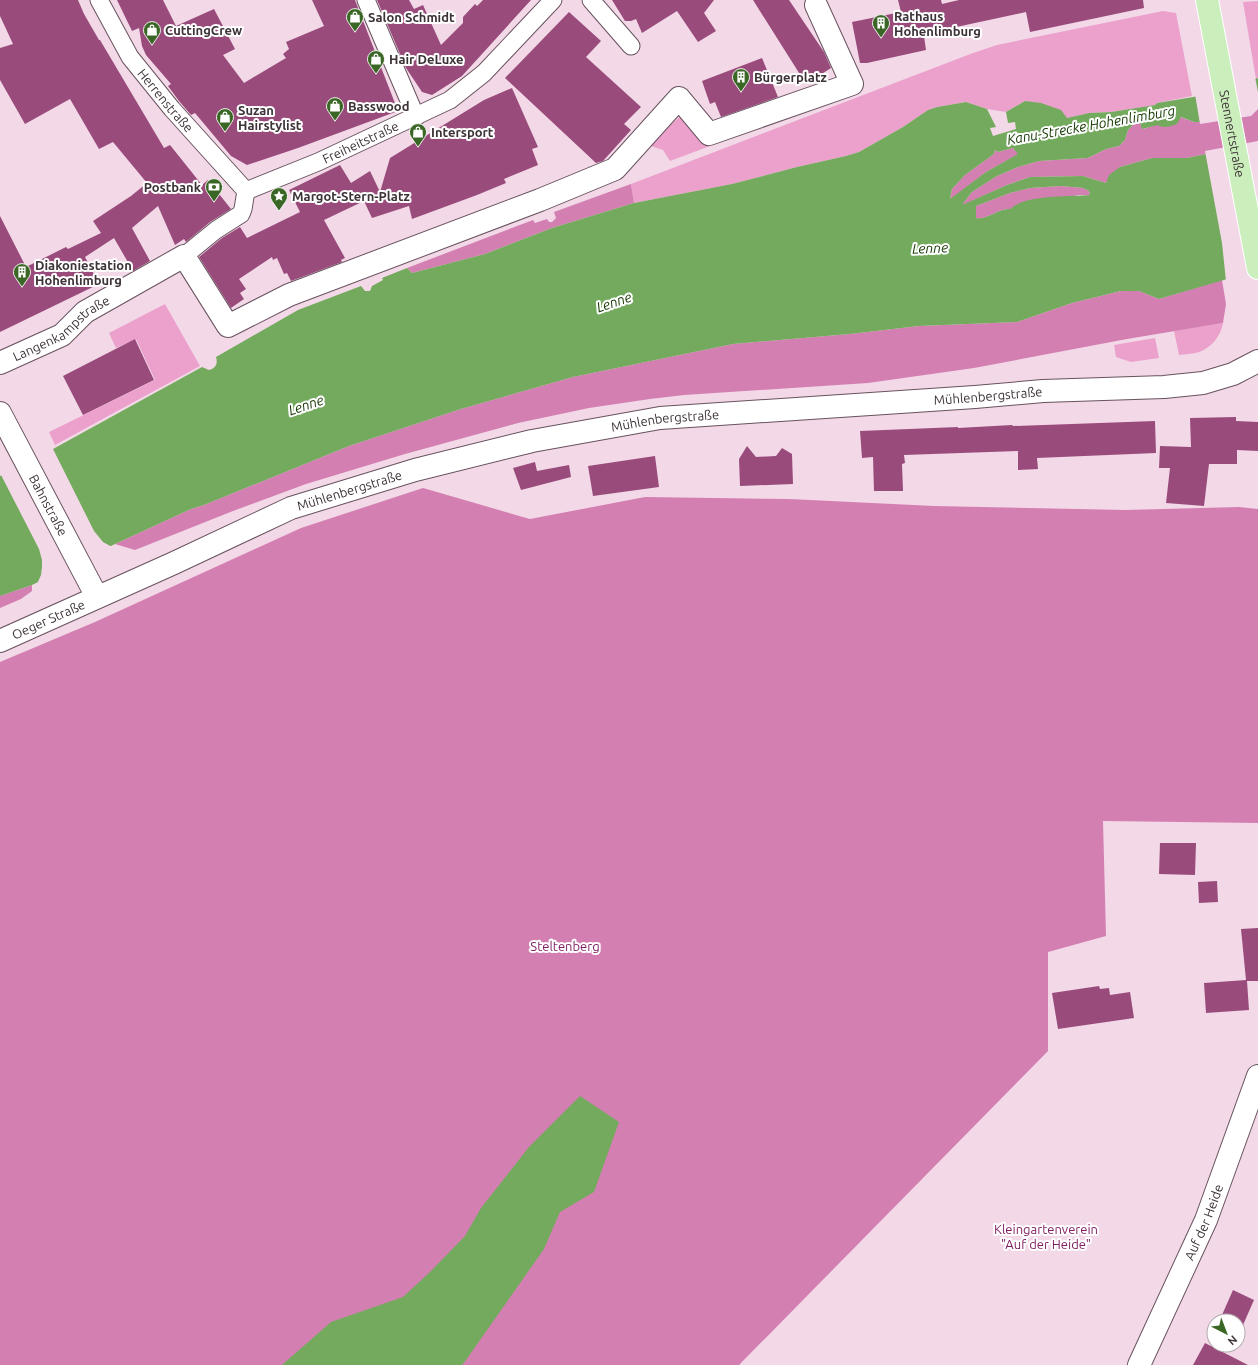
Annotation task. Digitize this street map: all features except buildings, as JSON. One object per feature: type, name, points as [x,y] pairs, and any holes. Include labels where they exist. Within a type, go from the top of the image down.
[{"type":"main road","name":"Stennertstraße","points":[[1207,0],[1258,268]]},
{"type":"street","name":"Herrenstraße","points":[[99,0],[130,57],[172,109],[246,191]]},
{"type":"street","points":[[366,0],[416,117]]},
{"type":"street","name":"Freiheitstraße","points":[[246,191],[318,162],[450,100],[484,73],[553,0]]},
{"type":"street","points":[[591,0],[631,46]]},
{"type":"street","points":[[246,191],[241,214],[216,230],[184,256],[228,326],[289,295],[540,200],[615,169],[679,98],[709,134],[852,84],[816,4]]},
{"type":"street","name":"Langenkampstraße","points":[[0,363],[62,335],[85,312],[184,256]]},
{"type":"street","name":"Mühlenbergstraße","points":[[93,588],[174,563],[291,508],[415,470],[532,441],[660,418],[928,401],[1043,391],[1164,387],[1203,383],[1233,374],[1258,361]]},
{"type":"street","name":"Bahnstraße","points":[[0,413],[93,588]]},
{"type":"street","name":"Oeger Straße","points":[[0,641],[93,588]]},
{"type":"street","name":"Auf der Heide","points":[[1139,1365],[1206,1220],[1258,1076]]},
{"type":"shaded area","points":[[1258,1],[1258,78],[1256,79],[1243,2]]},
{"type":"shaded area","points":[[1163,11],[1176,13],[1192,96],[1157,103],[1155,105],[1111,112],[1089,113],[1067,118],[1025,101],[1006,112],[987,109],[966,102],[937,107],[928,110],[903,127],[859,152],[732,184],[634,203],[631,184],[973,53],[997,45]]},
{"type":"shaded area","points":[[686,111],[710,146],[670,161],[663,150],[648,145]]},
{"type":"shaded area","points":[[165,304],[200,366],[55,445],[49,432],[155,380],[136,339],[116,348],[109,333]]},
{"type":"shaded area","points":[[1223,323],[1218,337],[1208,348],[1197,353],[1179,355],[1174,331]]},
{"type":"shaded area","points":[[1155,338],[1159,358],[1131,362],[1116,357],[1114,345]]},
{"type":"green space","points":[[1258,106],[1258,143],[1187,158],[1152,158],[1120,167],[1106,183],[1083,176],[1030,177],[1007,185],[961,206],[972,192],[997,176],[1018,167],[1039,161],[1088,158],[1106,149],[1119,146],[1125,140],[1128,130],[1134,124],[1140,123],[1143,129],[1180,117],[1194,122]]},
{"type":"green space","points":[[1013,148],[1019,154],[986,172],[950,200],[952,189],[965,175],[994,154],[995,150],[998,152]]},
{"type":"green space","points":[[631,184],[634,203],[552,228],[485,254],[412,273],[407,268],[533,220],[535,223],[547,219],[549,222],[552,222],[556,218],[554,212]]},
{"type":"green space","points":[[1061,186],[1083,188],[1089,191],[1090,195],[1079,195],[1001,210],[985,217],[976,218],[976,206],[1010,193],[1030,188]]},
{"type":"green space","points":[[1222,280],[1226,304],[1223,323],[1127,339],[974,368],[868,383],[684,395],[589,408],[518,423],[405,454],[306,484],[135,550],[115,544],[191,509],[349,446],[461,409],[573,377],[733,344],[850,334],[919,326],[1017,322],[1072,303],[1121,291],[1139,291],[1159,299]]},
{"type":"green space","name":"Steltenberg","points":[[423,488],[530,519],[645,497],[789,499],[934,506],[1125,510],[1239,507],[1258,509],[1258,823],[1103,821],[1106,936],[1048,952],[1048,1051],[739,1365],[0,1365],[0,662],[95,622],[301,528]]},
{"type":"green space","points":[[32,585],[32,591],[21,599],[0,608],[0,596]]},
{"type":"water","points":[[1258,78],[1258,106],[1201,122],[1194,122],[1181,117],[1177,124],[1168,127],[1158,125],[1142,129],[1140,123],[1134,124],[1128,130],[1125,140],[1119,146],[1106,149],[1088,158],[1039,161],[1018,167],[997,176],[972,192],[962,205],[1007,185],[1030,177],[1083,176],[1106,183],[1109,175],[1120,167],[1152,158],[1187,158],[1258,143],[1258,270],[1159,299],[1139,291],[1121,291],[1072,303],[1017,322],[919,326],[850,334],[733,344],[573,377],[461,409],[349,446],[191,509],[32,585],[0,596],[0,476],[53,449],[202,367],[209,370],[213,368],[216,365],[216,357],[298,310],[361,286],[365,291],[370,291],[372,286],[383,280],[382,278],[407,268],[412,273],[485,254],[552,228],[634,203],[732,184],[859,152],[903,127],[928,110],[937,107],[966,102],[987,109],[996,127],[990,128],[993,136],[1016,129],[1015,122],[1008,123],[1006,112],[1025,101],[1041,103],[1061,110],[1067,118],[1089,113],[1111,112],[1155,105],[1157,103],[1199,96]],"holes":[[[1013,148],[1018,154],[986,172],[950,199],[952,189],[965,175],[994,154],[995,150],[998,152]],[[1061,186],[1083,188],[1089,191],[1090,195],[1048,197],[1027,201],[1017,204],[1010,209],[1001,210],[985,217],[976,218],[976,206],[1010,193],[1030,188]]]},
{"type":"water","points":[[580,1096],[619,1122],[594,1192],[560,1212],[544,1249],[462,1365],[282,1365],[331,1322],[403,1297],[465,1236],[481,1208],[529,1147]]},
{"type":"pier","points":[[1255,77],[1258,92],[1258,109],[1251,116],[1200,124],[1195,94]]},
{"type":"pier","points":[[1258,141],[1258,272],[1226,281],[1222,243],[1205,151]]},
{"type":"pier","points":[[52,447],[94,531],[103,542],[112,547],[37,584],[41,575],[42,567],[39,549],[0,473]]},
{"type":"place","name":"Salon Schmidt","points":[[355,32]]},
{"type":"place","name":"Rathaus Hohenlimburg","points":[[881,38]]},
{"type":"place","name":"CuttingCrew","points":[[152,45]]},
{"type":"place","name":"Hair DeLuxe","points":[[376,74]]},
{"type":"place","name":"Bürgerplatz","points":[[741,92]]},
{"type":"place","name":"Basswood","points":[[335,121]]},
{"type":"place","name":"Suzan Hairstylist","points":[[225,132]]},
{"type":"place","name":"Intersport","points":[[418,147]]},
{"type":"place","name":"Postbank","points":[[214,202]]},
{"type":"place","name":"Margot-Stern-Platz","points":[[279,211]]},
{"type":"place","name":"Diakoniestation Hohenlimburg","points":[[22,287]]},
{"type":"water label","name":"Kanu-Strecke Hohenlimburg","points":[[1091,125]]},
{"type":"water label","name":"Lenne","points":[[930,248]]},
{"type":"water label","name":"Lenne","points":[[614,302]]},
{"type":"water label","name":"Lenne","points":[[306,405]]},
{"type":"park label","name":"Kleingartenverein \"Auf der Heide\"","points":[[1046,1236]]}]
